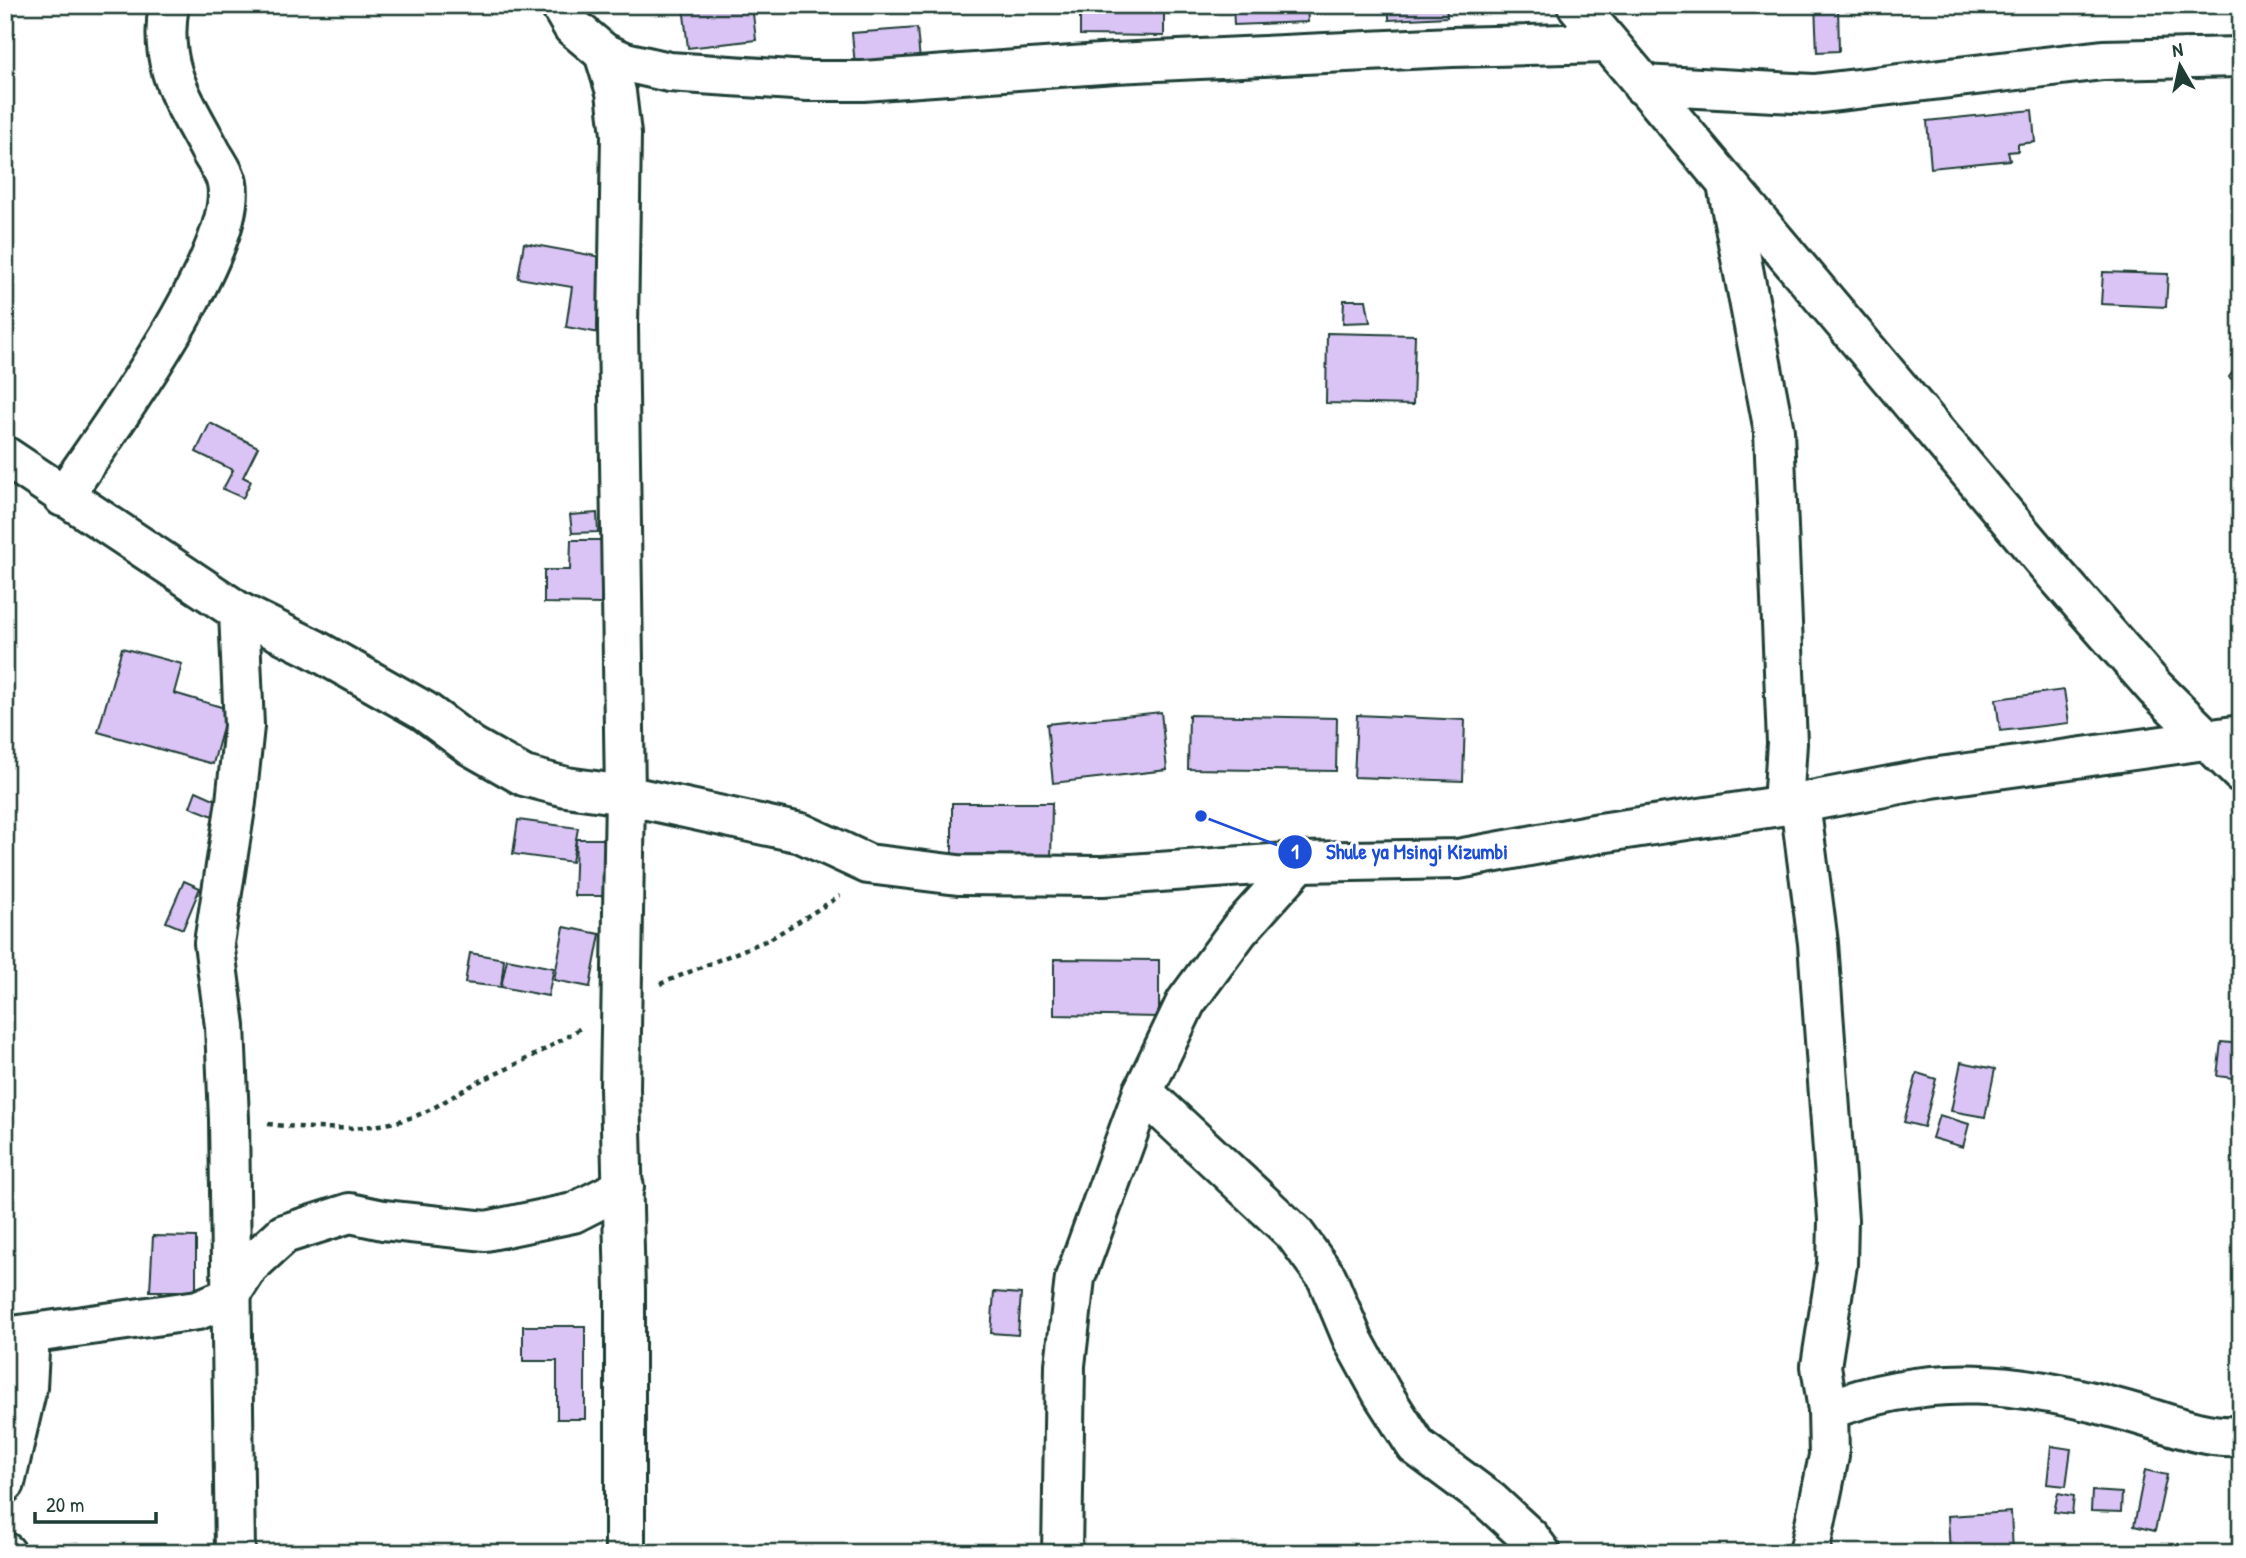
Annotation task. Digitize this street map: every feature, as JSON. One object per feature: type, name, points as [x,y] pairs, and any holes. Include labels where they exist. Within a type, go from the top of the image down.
[{"type":"street","points":[[63,496],[154,365],[204,268],[226,212],[227,182],[174,84],[167,54],[169,5]]},
{"type":"street","points":[[560,5],[573,27],[604,53],[625,62],[669,72],[740,78],[863,81],[1115,63],[1608,43]]},
{"type":"street","points":[[1577,5],[1728,187],[2128,657],[2226,738],[2241,773]]},
{"type":"street","points":[[604,53],[616,92],[621,134],[618,327],[625,794],[620,1088],[624,1187],[625,1553]]},
{"type":"street","points":[[1642,85],[1814,94],[2103,60],[2241,57]]},
{"type":"street","points":[[1728,187],[1774,431],[1787,743],[1792,804],[1818,943],[1838,1220],[1837,1264],[1821,1366],[1828,1410],[1829,1456],[1809,1553]]},
{"type":"street","points":[[5,456],[239,612],[314,649],[424,711],[471,746],[524,776],[566,787],[625,794],[801,833],[867,864],[958,874],[1103,876],[1300,862],[1458,859],[1600,833],[1792,804],[1931,778],[2226,738]]},
{"type":"street","points":[[235,1553],[229,1297],[233,1253],[229,1119],[225,1026],[214,943],[236,802],[244,726],[239,612]]},
{"type":"street","points":[[1062,1553],[1065,1365],[1075,1278],[1143,1092],[1186,1002],[1239,930],[1300,862]]},
{"type":"street","points":[[1143,1092],[1294,1233],[1327,1278],[1365,1361],[1416,1446],[1490,1501],[1530,1538],[1541,1553]]},
{"type":"street","points":[[5,1483],[27,1387],[18,1335],[198,1310],[229,1297],[249,1266],[284,1234],[310,1223],[350,1213],[383,1220],[486,1231],[573,1213],[624,1187]]},
{"type":"street","points":[[1828,1410],[1865,1396],[1896,1389],[1969,1382],[2024,1389],[2122,1409],[2200,1432],[2241,1436]]},
{"type":"path","points":[[229,1119],[357,1128],[426,1112],[460,1091],[558,1043],[622,1001],[770,939],[813,915],[854,886],[867,864]]},
{"type":"building","points":[[752,5],[756,40],[688,48],[683,6]]},
{"type":"building","points":[[1080,5],[1164,5],[1164,36],[1080,35]]},
{"type":"building","points":[[1233,5],[1307,5],[1308,22],[1234,25]]},
{"type":"building","points":[[1389,5],[1446,5],[1447,17],[1389,20]]},
{"type":"building","points":[[1815,5],[1838,5],[1839,51],[1817,52]]},
{"type":"building","points":[[917,28],[920,61],[855,66],[852,33]]},
{"type":"building","points":[[2032,110],[2035,142],[2018,144],[2018,151],[2008,152],[2010,160],[1931,168],[1927,121]]},
{"type":"building","points":[[524,243],[612,259],[600,333],[566,327],[572,287],[518,278]]},
{"type":"building","points":[[2103,272],[2168,274],[2166,307],[2101,304]]},
{"type":"building","points":[[1344,300],[1366,300],[1370,322],[1343,323]]},
{"type":"building","points":[[1327,333],[1415,335],[1413,405],[1326,403]]},
{"type":"building","points":[[2241,361],[2241,386],[2229,377]]},
{"type":"building","points":[[210,423],[258,447],[243,477],[251,481],[243,498],[223,489],[233,470],[196,452]]},
{"type":"building","points":[[597,513],[598,532],[572,533],[570,515]]},
{"type":"building","points":[[571,540],[601,540],[601,604],[544,603],[544,570],[570,570]]},
{"type":"building","points":[[122,648],[182,664],[174,693],[228,709],[213,764],[98,732]]},
{"type":"building","points":[[2064,690],[2069,723],[2000,731],[1996,699]]},
{"type":"building","points":[[1161,712],[1167,770],[1053,783],[1047,724]]},
{"type":"building","points":[[1189,715],[1337,718],[1336,771],[1188,769]]},
{"type":"building","points":[[1357,715],[1465,720],[1463,781],[1354,777]]},
{"type":"building","points":[[196,791],[223,803],[218,818],[190,807]]},
{"type":"building","points":[[952,803],[1052,803],[1051,864],[952,863]]},
{"type":"building","points":[[518,820],[578,828],[572,862],[513,854]]},
{"type":"building","points":[[576,839],[609,839],[610,896],[574,896]]},
{"type":"building","points":[[184,881],[200,888],[183,929],[166,922]]},
{"type":"building","points":[[564,927],[600,934],[590,987],[554,980]]},
{"type":"building","points":[[470,953],[504,959],[501,987],[465,983]]},
{"type":"building","points":[[507,959],[554,968],[548,996],[501,987]]},
{"type":"building","points":[[1054,959],[1159,960],[1159,1017],[1054,1015]]},
{"type":"building","points":[[2221,1042],[2241,1044],[2241,1079],[2217,1076]]},
{"type":"building","points":[[1961,1062],[1995,1069],[1985,1117],[1951,1111]]},
{"type":"building","points":[[1917,1073],[1936,1079],[1924,1127],[1904,1122]]},
{"type":"building","points":[[1939,1115],[1969,1124],[1963,1147],[1932,1138]]},
{"type":"building","points":[[153,1236],[196,1237],[196,1291],[150,1291]]},
{"type":"building","points":[[994,1292],[1021,1294],[1018,1335],[991,1333]]},
{"type":"building","points":[[523,1326],[585,1326],[585,1419],[557,1419],[557,1361],[523,1361]]},
{"type":"building","points":[[2051,1446],[2071,1449],[2066,1486],[2047,1484]]},
{"type":"building","points":[[2145,1470],[2167,1475],[2155,1531],[2134,1526]]},
{"type":"building","points":[[2092,1491],[2122,1493],[2121,1512],[2091,1511]]},
{"type":"building","points":[[2058,1493],[2074,1496],[2072,1514],[2054,1512]]},
{"type":"building","points":[[2011,1512],[2013,1553],[1950,1553],[1948,1516]]},
{"type":"place","name":"Shule ya Msingi Kizumbi","points":[[1201,816]]}]
